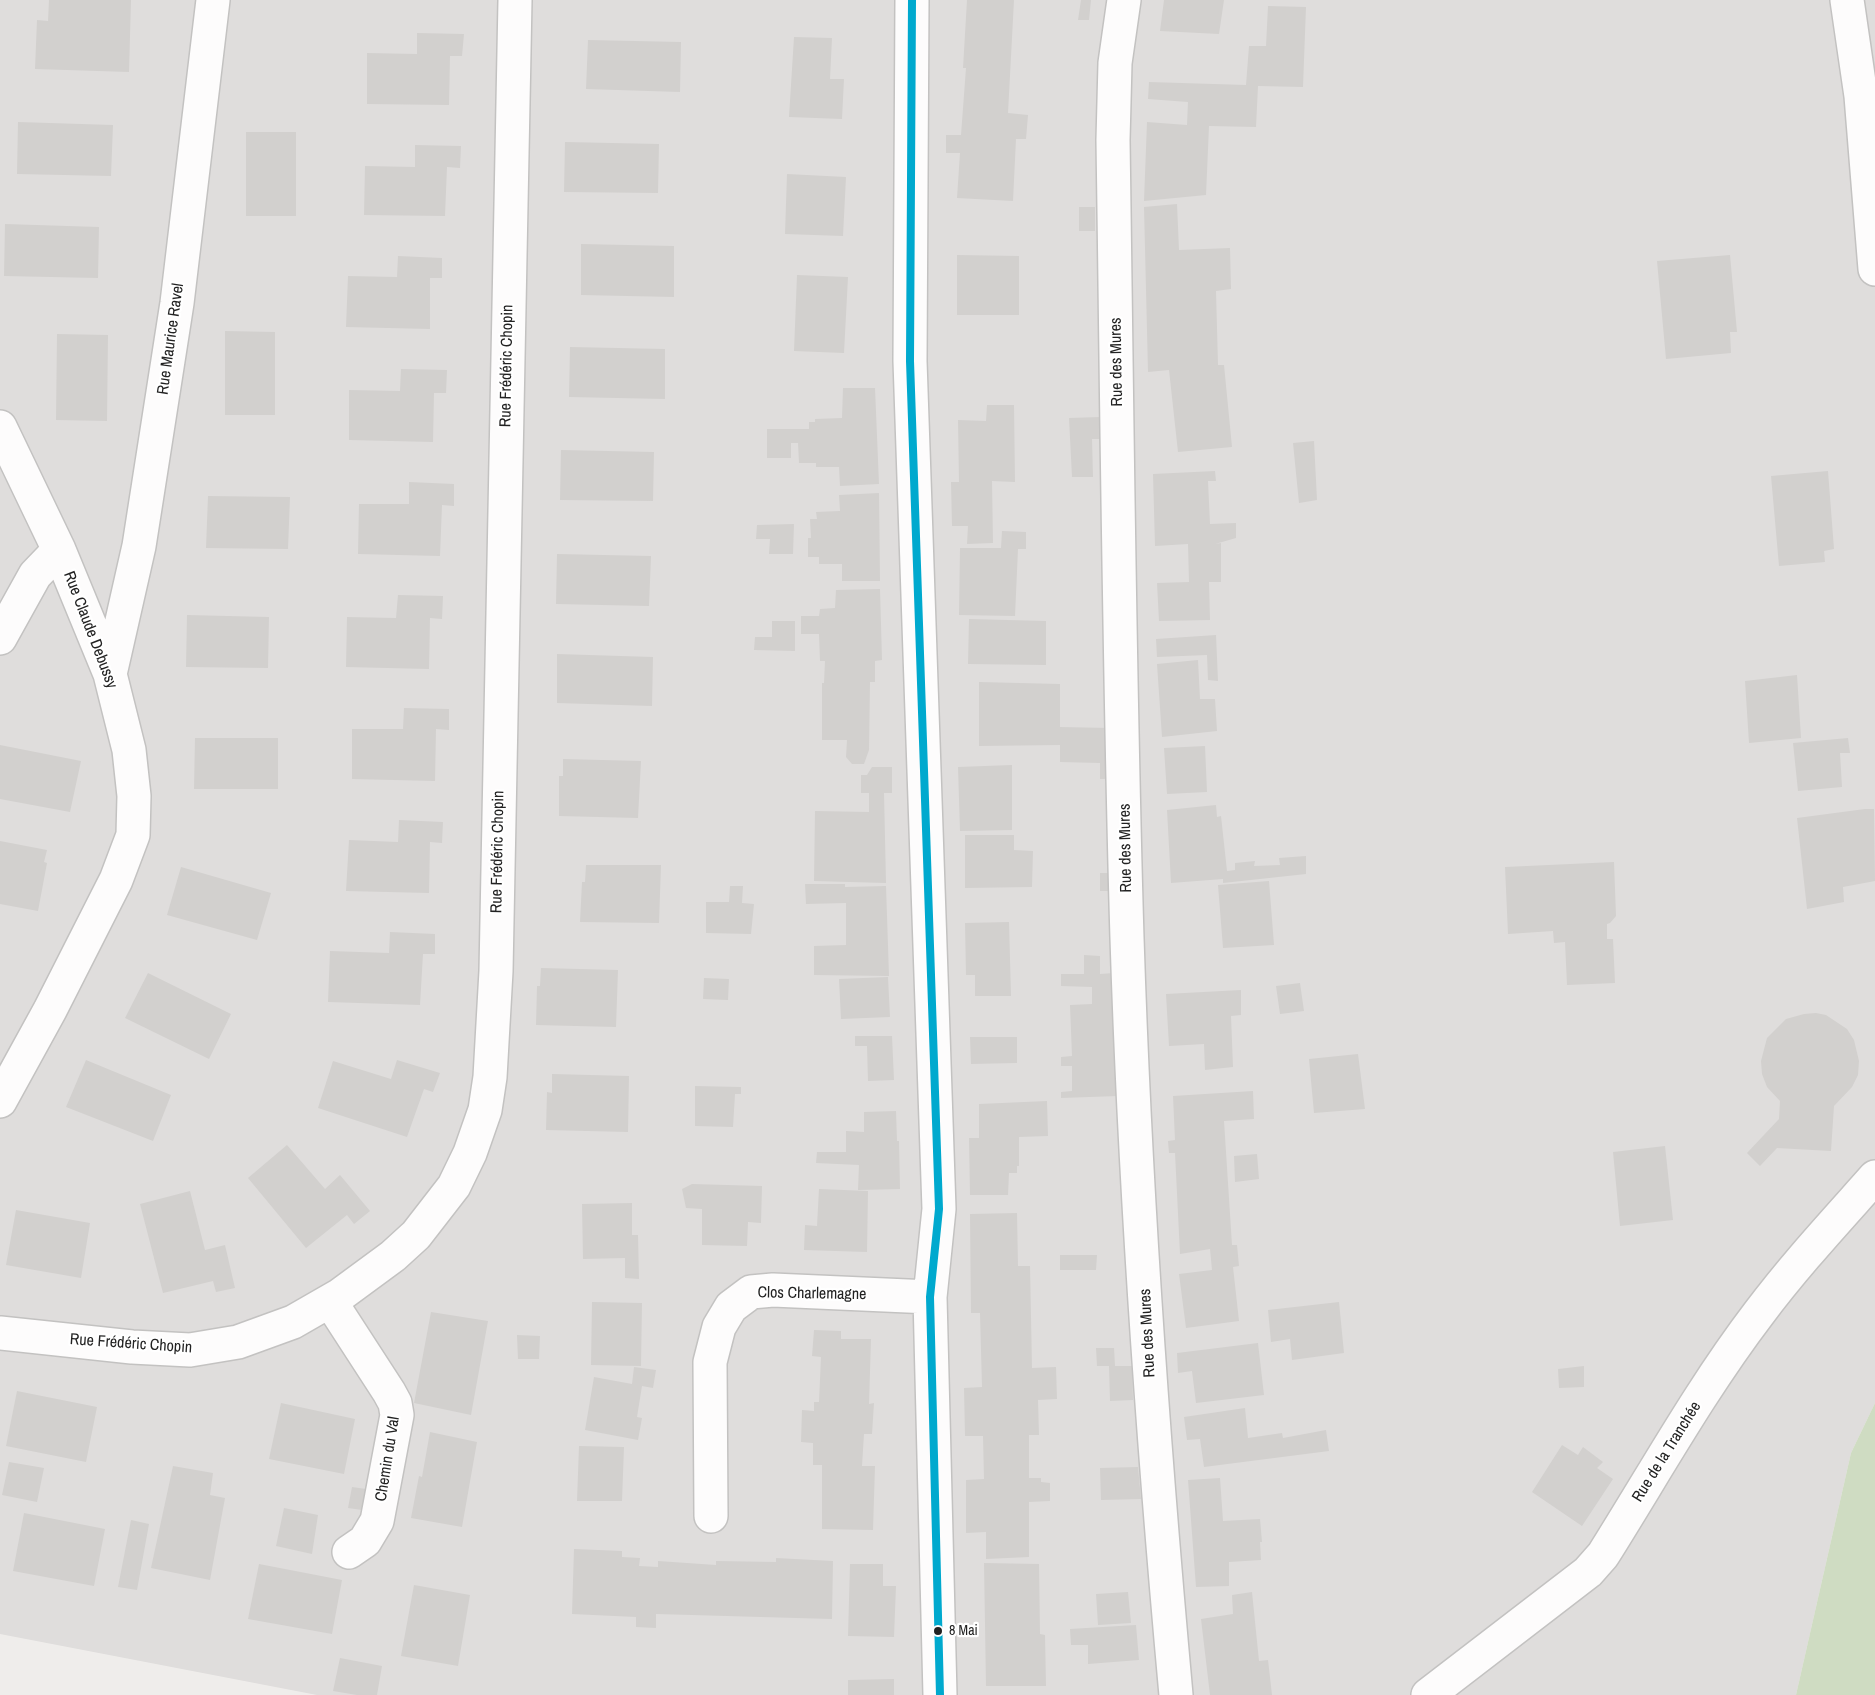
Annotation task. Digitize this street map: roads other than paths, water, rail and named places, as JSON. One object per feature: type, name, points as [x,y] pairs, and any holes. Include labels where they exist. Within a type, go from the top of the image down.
[{"type":"street","name":"Rue Maurice Ravel","points":[[110,674],[139,546],[177,303],[213,0]]},
{"type":"street","name":"Rue Frédéric Chopin","points":[[0,1333],[132,1347],[190,1350],[238,1342],[293,1322],[330,1301],[393,1256],[416,1235],[454,1185],[470,1153],[485,1110],[490,1077],[496,970],[515,0]]},
{"type":"street","points":[[912,0],[910,361],[939,1209],[930,1297],[940,1695]]},
{"type":"street","name":"Rue des Mures","points":[[1124,0],[1115,63],[1113,140],[1127,936],[1158,1497],[1176,1695]]},
{"type":"street","points":[[1847,0],[1861,96],[1875,269]]},
{"type":"street","name":"Rue Claude Debussy","points":[[0,427],[59,550],[110,674],[129,750],[134,796],[133,835],[116,880],[45,1020],[0,1101]]},
{"type":"street","points":[[0,638],[35,575],[59,550]]},
{"type":"street","name":"Rue de la Tranchée","points":[[1428,1695],[1588,1572],[1603,1555],[1710,1383],[1757,1315],[1795,1267],[1875,1178]]},
{"type":"street","name":"Clos Charlemagne","points":[[711,1516],[710,1362],[719,1328],[731,1307],[751,1292],[773,1290],[930,1297]]},
{"type":"street","name":"Chemin du Val","points":[[330,1301],[389,1392],[395,1403],[397,1415],[377,1521],[365,1541],[349,1551]]},
{"type":"place","name":"8 Mai","points":[[938,1631]]}]
